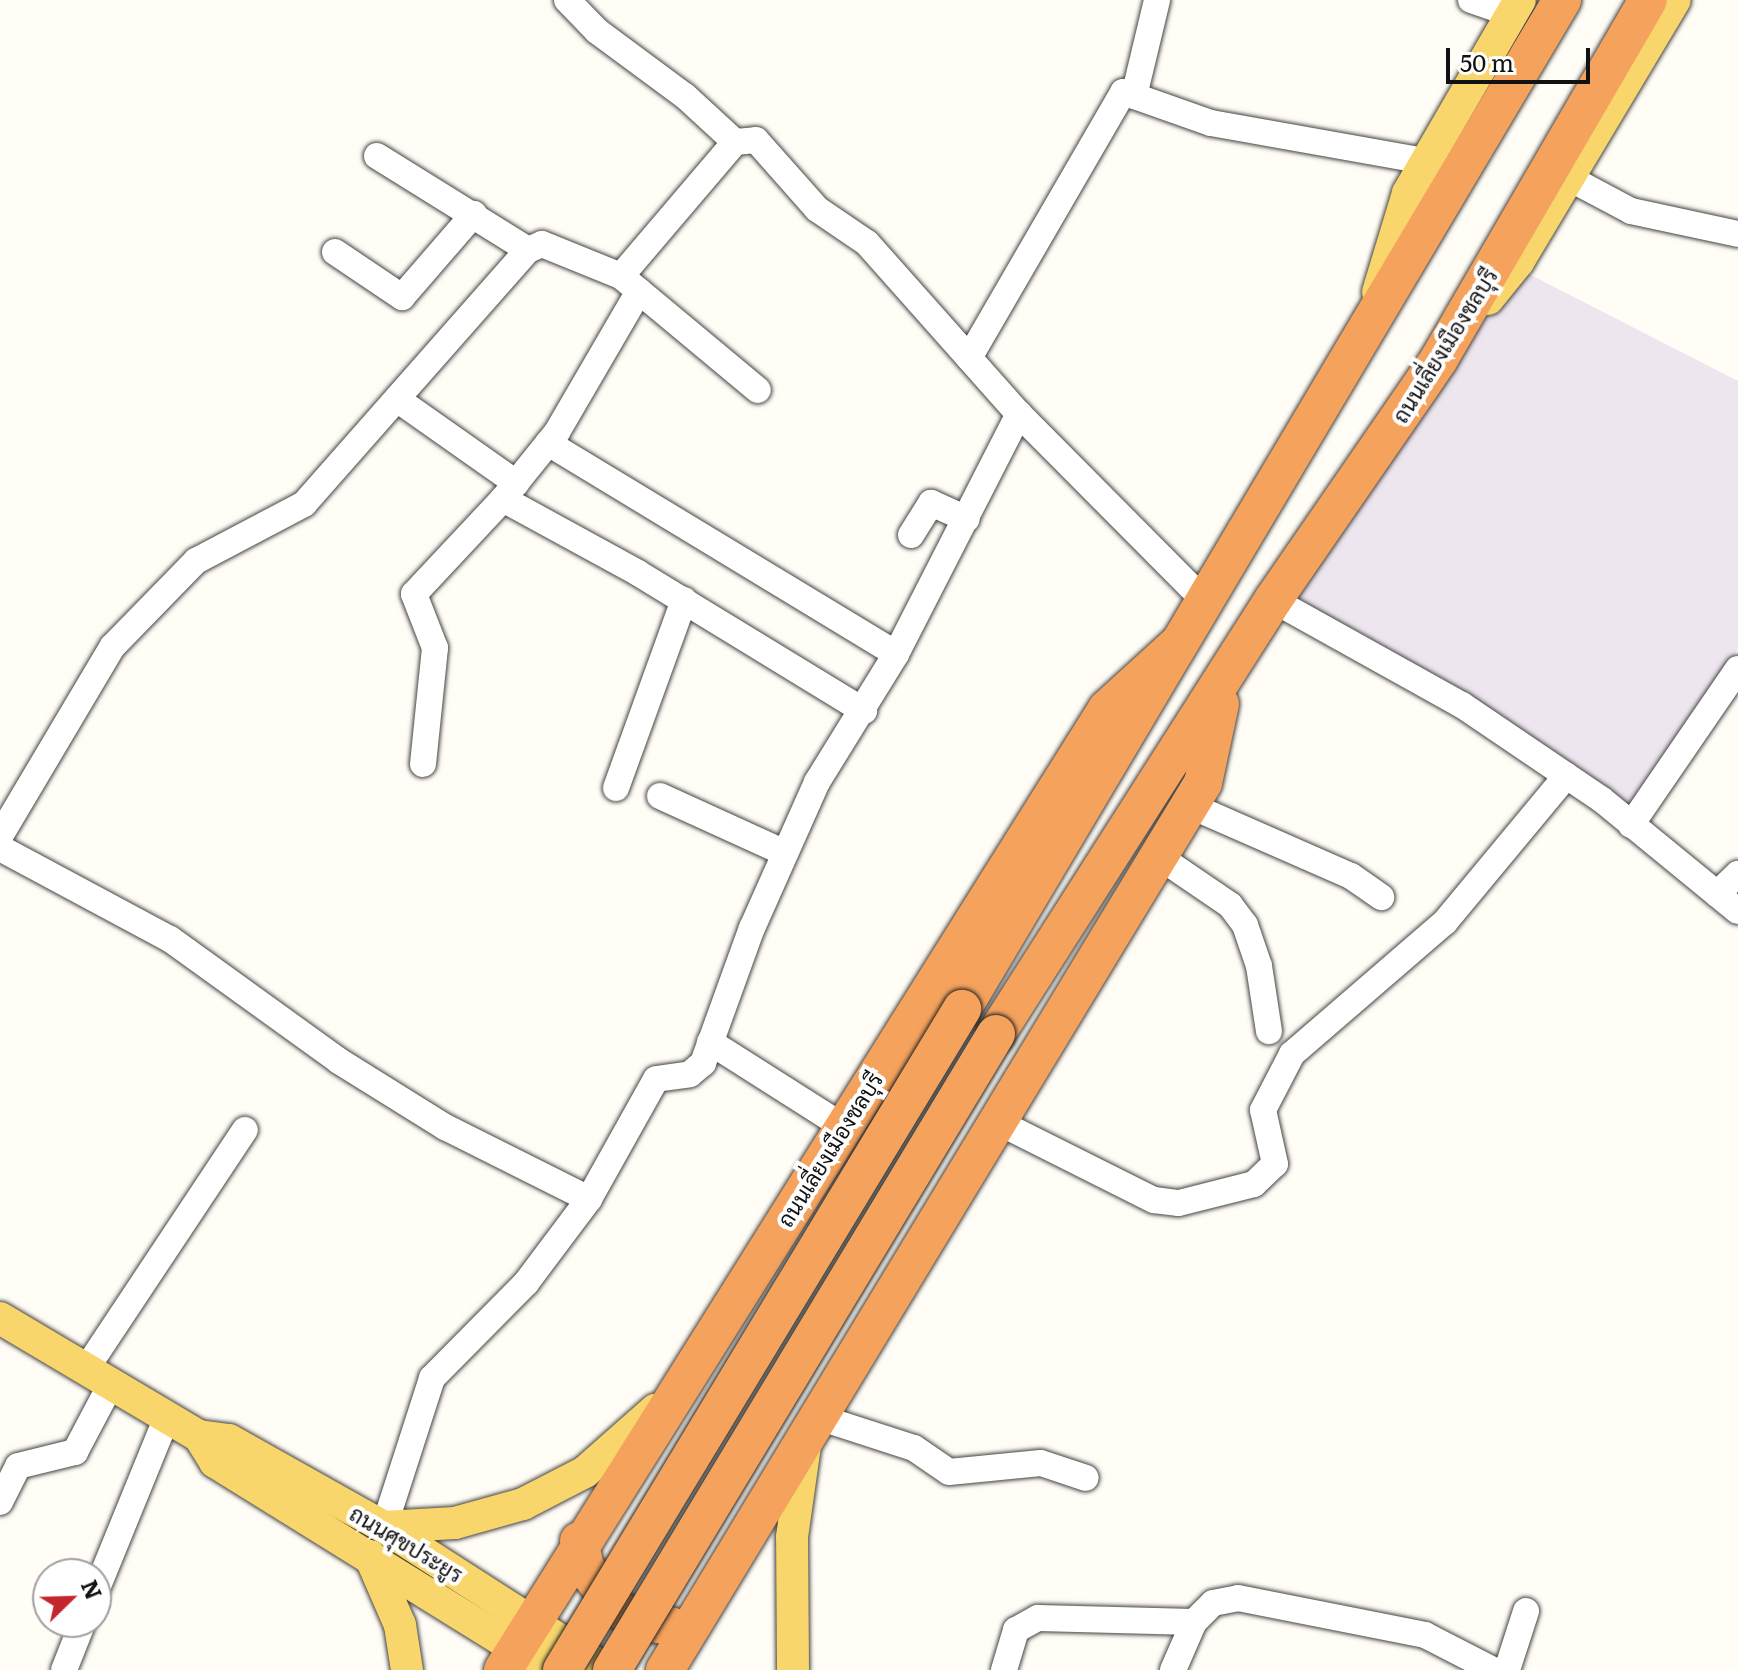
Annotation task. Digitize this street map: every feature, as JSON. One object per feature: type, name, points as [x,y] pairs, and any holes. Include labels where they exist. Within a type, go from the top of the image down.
[{"type":"highway","name":"ถนนเลี่ยงเมืองชลบุรี","points":[[562,1670],[962,1009],[1372,314],[1562,0]]},
{"type":"highway","name":"ถนนเลี่ยงเมืองชลบุรี","points":[[610,1670],[996,1034],[1225,682],[1273,600],[1439,359],[1648,0]]},
{"type":"highway","name":"ถนนเลี่ยงเมืองชลบุรี","points":[[517,1645],[579,1541],[1107,709],[1177,645]]},
{"type":"highway","name":"ถนนเลี่ยงเมืองชลบุรี","points":[[665,1670],[1203,783],[1225,682]]},
{"type":"highway","points":[[579,1541],[585,1567],[616,1608],[652,1624],[691,1624]]},
{"type":"main road","points":[[1439,359],[1518,262],[1675,0]]},
{"type":"main road","points":[[1372,314],[1408,193],[1516,7]]},
{"type":"main road","name":"ถนนศุขประยูร","points":[[0,1318],[199,1436],[229,1440],[384,1527],[517,1645],[550,1670]]},
{"type":"main road","points":[[384,1527],[455,1523],[523,1504],[585,1472],[640,1428],[685,1373]]},
{"type":"main road","points":[[793,1670],[792,1537],[812,1426]]},
{"type":"main road","name":"ถนนศุขประยูร","points":[[199,1436],[215,1462],[517,1645],[610,1670]]},
{"type":"main road","points":[[370,1556],[400,1625],[407,1670]]},
{"type":"street","points":[[567,0],[597,31],[685,96],[735,142]]},
{"type":"street","points":[[1134,96],[1157,0]]},
{"type":"street","points":[[1471,0],[1516,7]]},
{"type":"street","points":[[969,358],[1123,92],[1211,123],[1425,161]]},
{"type":"street","points":[[423,764],[435,648],[414,594],[510,491],[548,443],[630,283],[735,142],[756,140],[817,209],[867,243],[1019,414],[1204,600]]},
{"type":"street","points":[[377,156],[528,250]]},
{"type":"street","points":[[1569,178],[1631,211],[1738,234]]},
{"type":"street","points":[[335,252],[402,297],[474,214]]},
{"type":"street","points":[[0,836],[113,646],[196,561],[304,504],[528,250],[542,244],[630,283],[758,390]]},
{"type":"street","points":[[397,399],[510,491],[864,711]]},
{"type":"street","points":[[384,1527],[432,1378],[526,1283],[589,1199],[656,1079],[690,1074],[703,1063],[783,852],[817,782],[864,711],[896,654],[1019,414]]},
{"type":"street","points":[[548,443],[896,654]]},
{"type":"street","points":[[911,535],[931,503],[967,519]]},
{"type":"street","points":[[616,788],[684,600]]},
{"type":"street","points":[[1273,600],[1462,705],[1566,776],[1738,911]]},
{"type":"street","points":[[1631,825],[1738,669]]},
{"type":"street","points":[[996,1121],[1154,1200],[1193,1200],[1254,1184],[1275,1164],[1263,1110],[1292,1054],[1445,922],[1566,776]]},
{"type":"street","points":[[660,796],[783,852]]},
{"type":"street","points":[[1189,805],[1351,876],[1381,897]]},
{"type":"street","points":[[0,848],[170,939],[339,1061],[445,1127],[589,1199]]},
{"type":"street","points":[[1158,856],[1230,905],[1245,925],[1259,966],[1269,1031]]},
{"type":"street","points":[[1717,894],[1738,874]]},
{"type":"street","points":[[710,1042],[844,1127]]},
{"type":"street","points":[[0,1502],[18,1466],[75,1452],[99,1376],[245,1130]]},
{"type":"street","points":[[109,1558],[167,1417]]},
{"type":"street","points":[[812,1426],[914,1448],[949,1472],[1041,1463],[1086,1478]]},
{"type":"street","points":[[1173,1670],[1194,1622],[1213,1603],[1238,1598],[1425,1635],[1493,1670]]},
{"type":"street","points":[[1507,1670],[1526,1611]]},
{"type":"street","points":[[1004,1670],[1016,1630],[1038,1618],[1194,1622]]},
{"type":"street","points":[[64,1670],[77,1638]]},
{"type":"shaded area","points":[[1521,270],[1738,381],[1738,649],[1635,813],[1275,612],[1347,495]]}]
